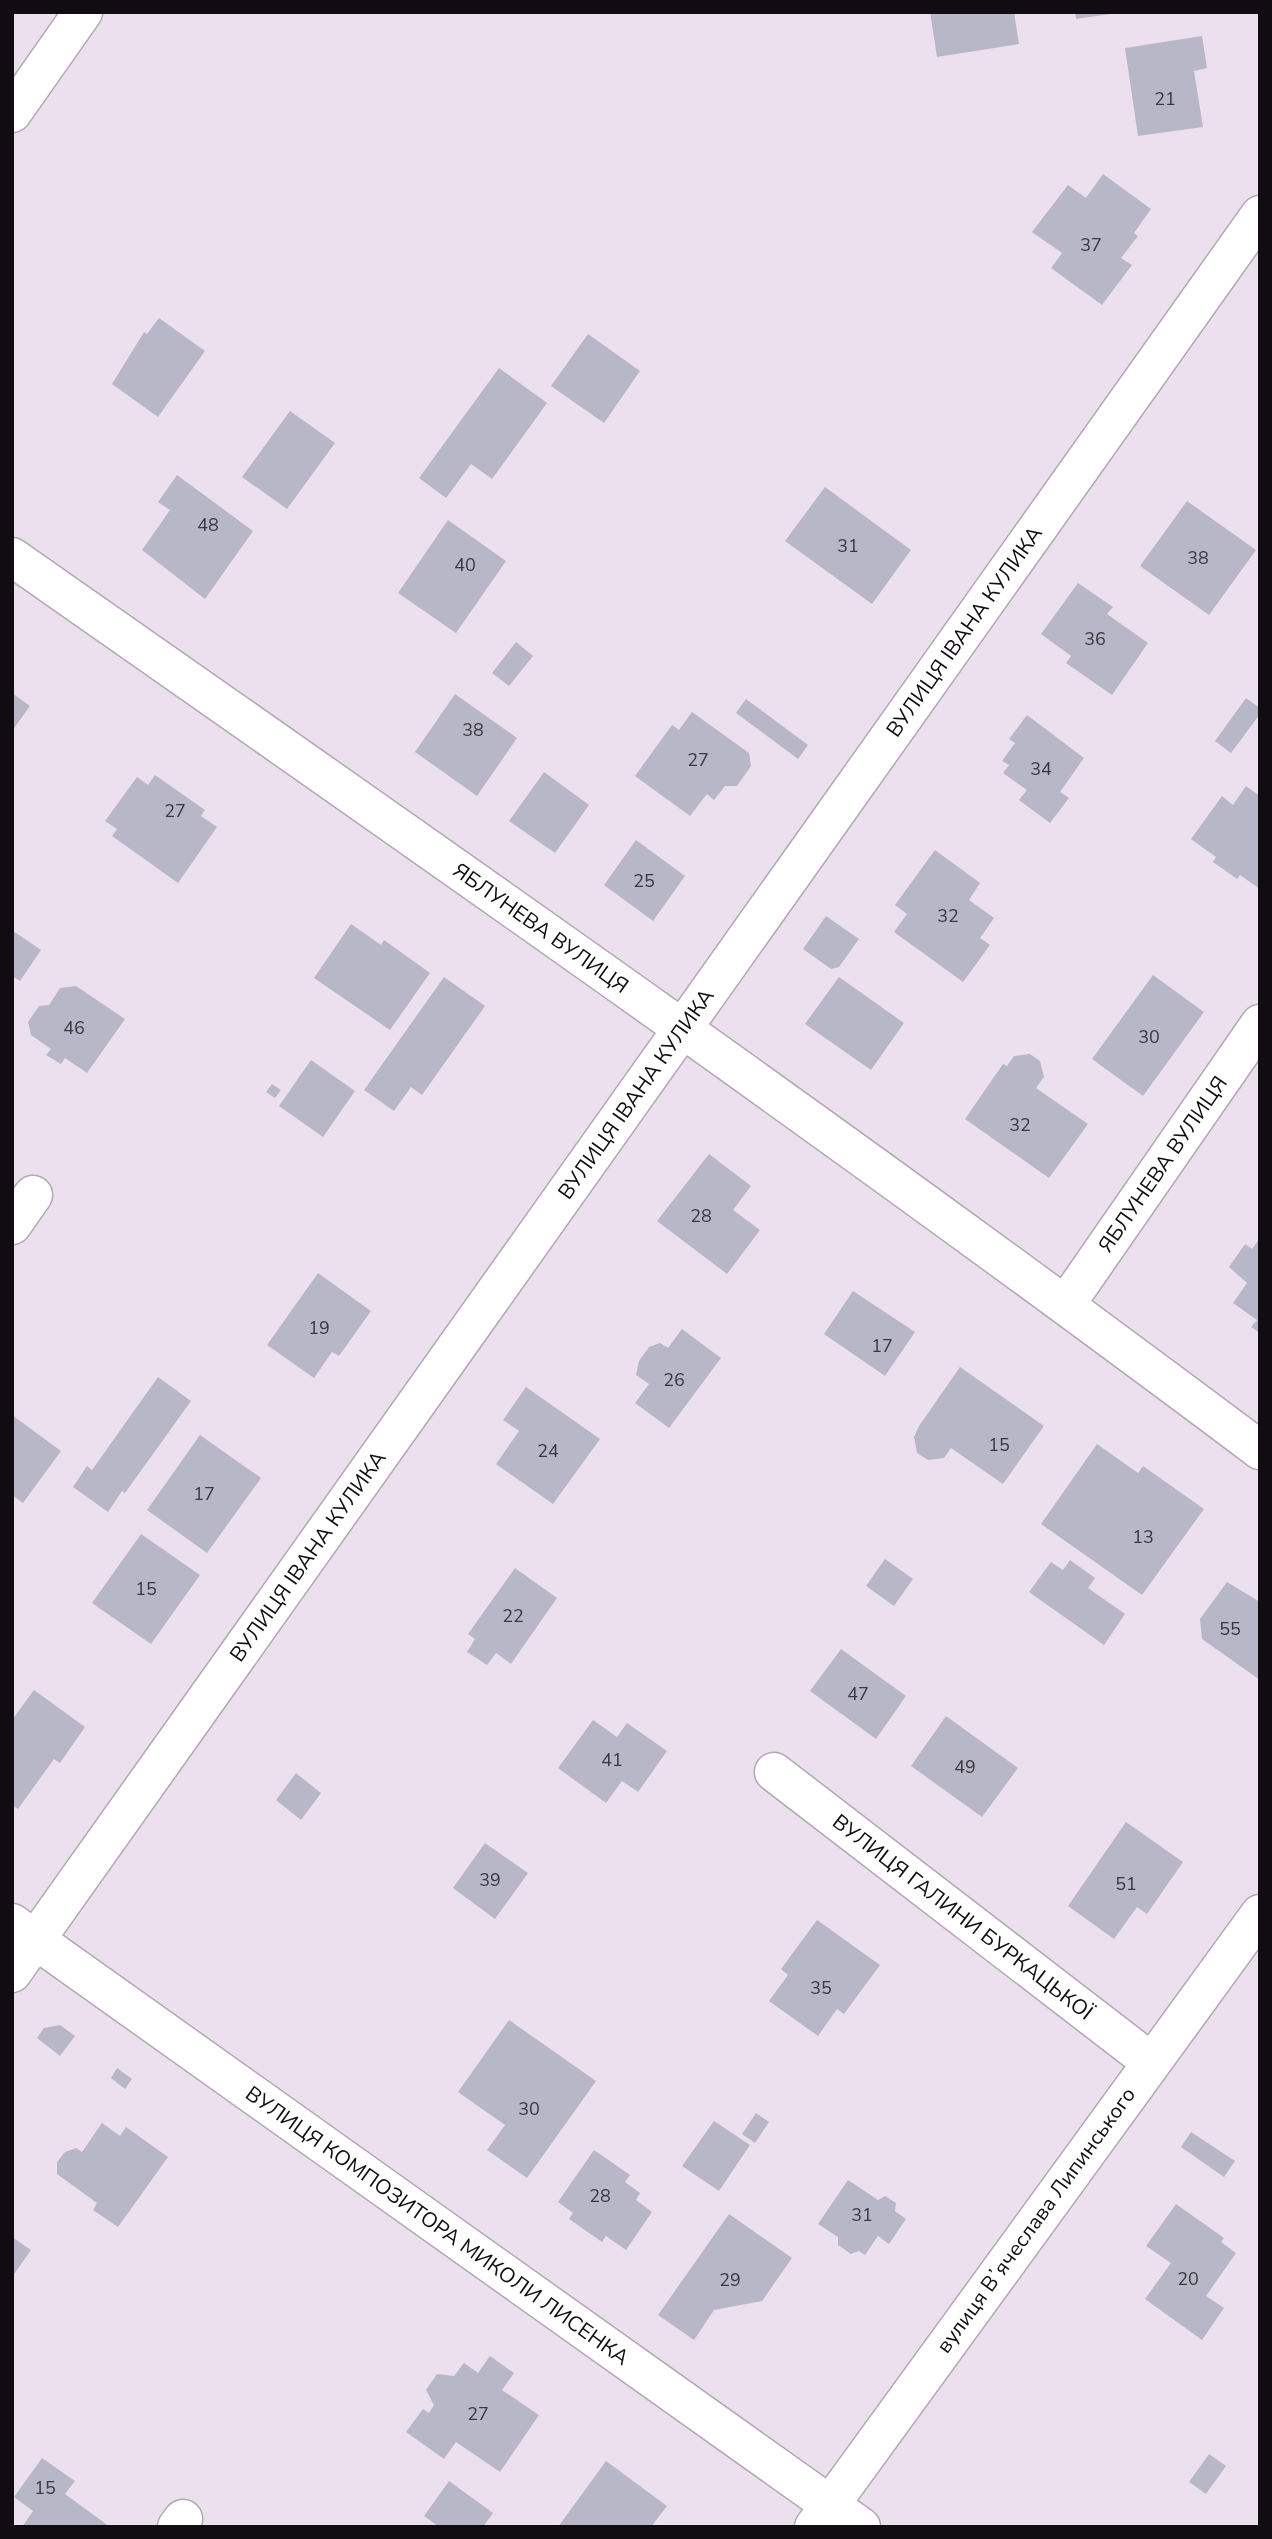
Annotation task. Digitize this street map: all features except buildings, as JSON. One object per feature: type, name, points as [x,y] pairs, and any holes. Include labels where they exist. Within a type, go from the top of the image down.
[{"type":"street","points":[[12,113],[83,12]]},
{"type":"street","name":"ВУЛИЦЯ ІВАНА КУЛИКА","points":[[12,1973],[24,1932],[682,1026],[1260,215]]},
{"type":"street","name":"ЯБЛУНЕВА ВУЛИЦЯ","points":[[12,557],[682,1026],[1066,1304],[1260,1450]]},
{"type":"street","name":"ЯБЛУНЕВА ВУЛИЦЯ","points":[[1066,1304],[1260,1024]]},
{"type":"street","points":[[12,1226],[33,1195]]},
{"type":"street","name":"ВУЛИЦЯ ГАЛИНИ БУРКАЦЬКОЇ","points":[[774,1772],[1152,2062]]},
{"type":"street","name":"вулиця Вʼячеслава Липинського","points":[[822,2516],[1260,1914]]},
{"type":"street","name":"ВУЛИЦЯ КОМПОЗИТОРА МИКОЛИ ЛИСЕНКА","points":[[24,1932],[822,2516],[861,2527]]}]
